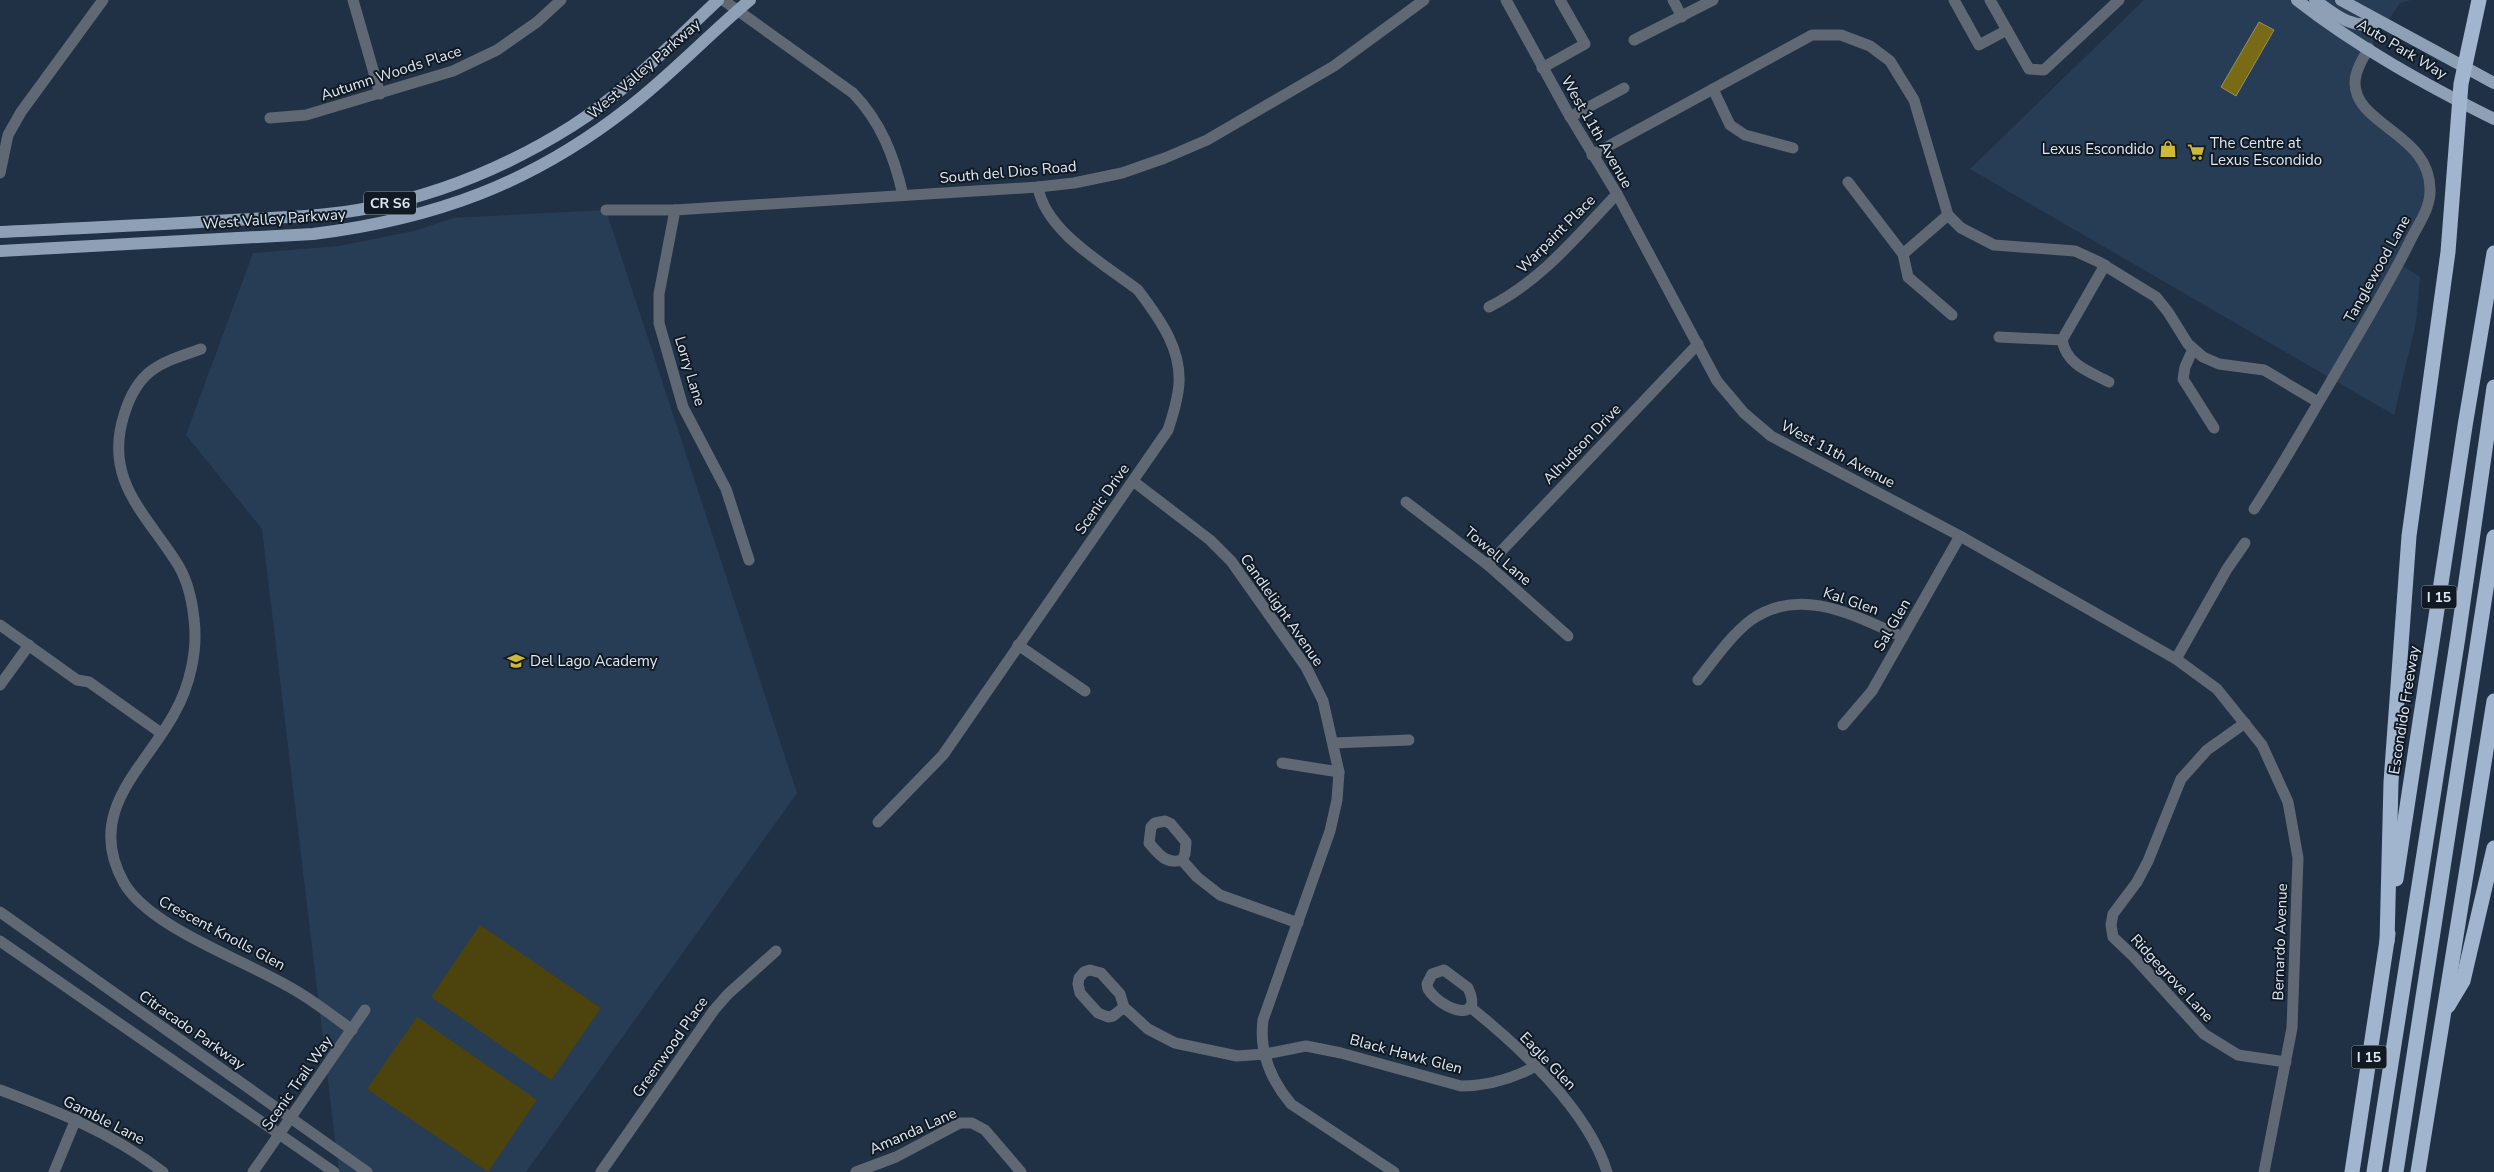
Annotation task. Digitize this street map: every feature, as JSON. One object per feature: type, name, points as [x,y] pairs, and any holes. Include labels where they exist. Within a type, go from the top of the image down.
[{"type":"highway","points":[[2387,942],[2391,782],[2409,536],[2448,252],[2464,67],[2479,0]]},
{"type":"highway","name":"Escondido Freeway","points":[[2352,1172],[2465,426],[2494,253]]},
{"type":"highway","points":[[2374,1172],[2458,637],[2494,387]]},
{"type":"highway","points":[[2396,1172],[2494,537]]},
{"type":"highway","points":[[2418,1172],[2494,701]]},
{"type":"highway","points":[[2443,1014],[2463,981],[2494,848]]},
{"type":"main road","name":"West Valley Parkway","points":[[0,232],[312,216],[368,208],[444,188],[527,153],[574,125],[639,75],[718,0]]},
{"type":"main road","name":"West Valley Parkway","points":[[0,251],[313,234],[363,228],[420,215],[460,202],[504,185],[534,170],[594,134],[630,107],[750,0]]},
{"type":"main road","name":"Auto Park Way","points":[[2297,0],[2329,25],[2460,102],[2494,119]]},
{"type":"main road","points":[[2316,0],[2352,24],[2361,26],[2379,22]]},
{"type":"main road","name":"Auto Park Way","points":[[2340,0],[2494,83]]},
{"type":"street","points":[[0,173],[8,135],[21,112],[103,0]]},
{"type":"street","points":[[353,0],[380,94]]},
{"type":"street","name":"Autumn Woods Place","points":[[270,118],[306,115],[453,72],[497,50],[537,22],[561,0]]},
{"type":"street","points":[[723,0],[853,93],[866,107],[883,132],[897,171],[903,195]]},
{"type":"street","name":"South del Dios Road","points":[[606,210],[675,210],[1038,187],[1074,183],[1122,172],[1165,158],[1207,140],[1334,66],[1424,0]]},
{"type":"street","name":"West 11th Avenue","points":[[1506,0],[1570,117],[1617,194],[1717,381],[1744,413],[1771,436],[1960,536],[2176,659],[2217,689],[2244,723]]},
{"type":"street","points":[[1542,68],[1585,44],[1560,0]]},
{"type":"street","points":[[1673,0],[1682,16]]},
{"type":"street","points":[[1634,40],[1713,0]]},
{"type":"street","points":[[1954,0],[1979,45],[2006,30]]},
{"type":"street","points":[[1990,0],[2029,70],[2044,70],[2119,0]]},
{"type":"street","points":[[1592,155],[1812,35],[1841,35],[1870,46],[1890,61],[1914,100],[1948,215],[1961,228],[1994,245],[2075,251],[2105,265],[2156,297],[2193,349],[2203,357],[2219,364],[2264,370],[2318,402]]},
{"type":"street","name":"Tanglewood Lane","points":[[2254,509],[2400,265],[2425,213],[2430,194],[2428,173],[2421,156],[2362,106],[2356,94],[2354,82],[2360,64],[2369,48]]},
{"type":"street","points":[[1570,117],[1624,88]]},
{"type":"street","points":[[1712,89],[1730,125],[1744,135],[1793,148]]},
{"type":"street","points":[[1848,182],[1903,254],[1908,277],[1952,315]]},
{"type":"street","name":"Scenic Drive","points":[[878,822],[943,755],[1168,430],[1179,392],[1179,371],[1171,340],[1138,290],[1066,234],[1049,217],[1040,199],[1038,187]]},
{"type":"street","name":"Warpaint Place","points":[[1489,307],[1513,295],[1540,275],[1617,194]]},
{"type":"street","name":"Lorry Lane","points":[[675,210],[660,294],[660,324],[682,407],[726,489],[749,560]]},
{"type":"street","points":[[1903,254],[1948,215]]},
{"type":"street","points":[[2105,265],[2062,340],[2064,352],[2075,364],[2109,382]]},
{"type":"street","points":[[1999,337],[2062,340]]},
{"type":"street","name":"Alhudson Drive","points":[[1488,565],[1698,344]]},
{"type":"street","name":"Crescent Knolls Glen","points":[[201,349],[166,360],[151,370],[131,396],[121,426],[119,440],[121,471],[126,485],[145,519],[176,561],[186,581],[194,619],[195,641],[187,681],[174,714],[130,777],[117,803],[112,839],[117,868],[124,883],[135,898],[158,917],[293,989],[352,1030]]},
{"type":"street","points":[[2193,349],[2185,367],[2183,379],[2202,406],[2214,428]]},
{"type":"street","name":"Candlelight Avenue","points":[[1132,481],[1210,540],[1231,561],[1306,667],[1323,701],[1340,772],[1337,800],[1330,830],[1263,1020],[1261,1032],[1268,1070],[1282,1093],[1292,1104],[1394,1172]]},
{"type":"street","name":"Towell Lane","points":[[1406,502],[1488,565],[1568,636]]},
{"type":"street","name":"Sal Glen","points":[[1843,725],[1872,691],[1960,536]]},
{"type":"street","points":[[2176,659],[2227,569],[2246,543]]},
{"type":"street","name":"Kal Glen","points":[[1698,680],[1734,635],[1751,620],[1786,605],[1808,603],[1826,606],[1903,637]]},
{"type":"street","points":[[0,625],[77,680],[89,682],[161,733]]},
{"type":"street","points":[[0,685],[29,645]]},
{"type":"street","points":[[1018,645],[1085,691]]},
{"type":"street","name":"Ridgegrove Lane","points":[[2244,723],[2207,750],[2181,779],[2148,861],[2137,882],[2113,914],[2111,925],[2112,937],[2134,957],[2204,1034],[2238,1055],[2286,1062]]},
{"type":"street","name":"Bernardo Avenue","points":[[2244,723],[2262,745],[2279,778],[2288,802],[2298,858],[2292,1028],[2264,1172]]},
{"type":"street","points":[[1334,743],[1408,740]]},
{"type":"street","points":[[1282,763],[1340,772]]},
{"type":"street","points":[[1182,860],[1197,877],[1220,895],[1298,923]]},
{"type":"street","name":"Citracado Parkway","points":[[0,912],[367,1172]]},
{"type":"street","points":[[0,941],[334,1172]]},
{"type":"street","name":"Greenwood Place","points":[[601,1172],[714,1010],[728,994],[776,951]]},
{"type":"street","name":"Black Hawk Glen","points":[[1124,1007],[1148,1029],[1175,1043],[1237,1056],[1265,1054],[1306,1046],[1461,1086],[1481,1086],[1517,1076],[1536,1066]]},
{"type":"street","name":"Eagle Glen","points":[[1470,1007],[1536,1066],[1561,1093],[1593,1141],[1607,1172]]},
{"type":"street","name":"Scenic Trail Way","points":[[254,1172],[365,1010]]},
{"type":"street","name":"Gamble Lane","points":[[0,1090],[76,1118],[136,1152],[163,1172]]},
{"type":"street","points":[[54,1172],[76,1118]]},
{"type":"street","name":"Amanda Lane","points":[[856,1172],[896,1157],[960,1123],[972,1123],[985,1130],[1021,1172]]},
{"type":"shaded area","name":"Lexus Escondido","points":[[2144,0],[2411,0],[2400,3],[2369,48],[2356,94],[2421,157],[2430,194],[2400,264],[2420,277],[2416,322],[2394,415],[1970,169]]},
{"type":"shaded area","points":[[2259,22],[2274,30],[2236,96],[2221,87]]},
{"type":"shaded area","name":"Del Lago Academy","points":[[606,210],[797,793],[526,1172],[339,1172],[262,529],[186,435],[253,253],[339,246],[414,231],[453,218]]},
{"type":"shaded area","points":[[480,925],[601,1008],[551,1080],[431,997]]},
{"type":"shaded area","points":[[417,1017],[537,1100],[488,1172],[367,1089]]},
{"type":"place","name":"Lexus Escondido","points":[[2168,149]]},
{"type":"place","name":"The Centre at Lexus Escondido","points":[[2196,152]]},
{"type":"place","name":"Del Lago Academy","points":[[516,661]]}]
